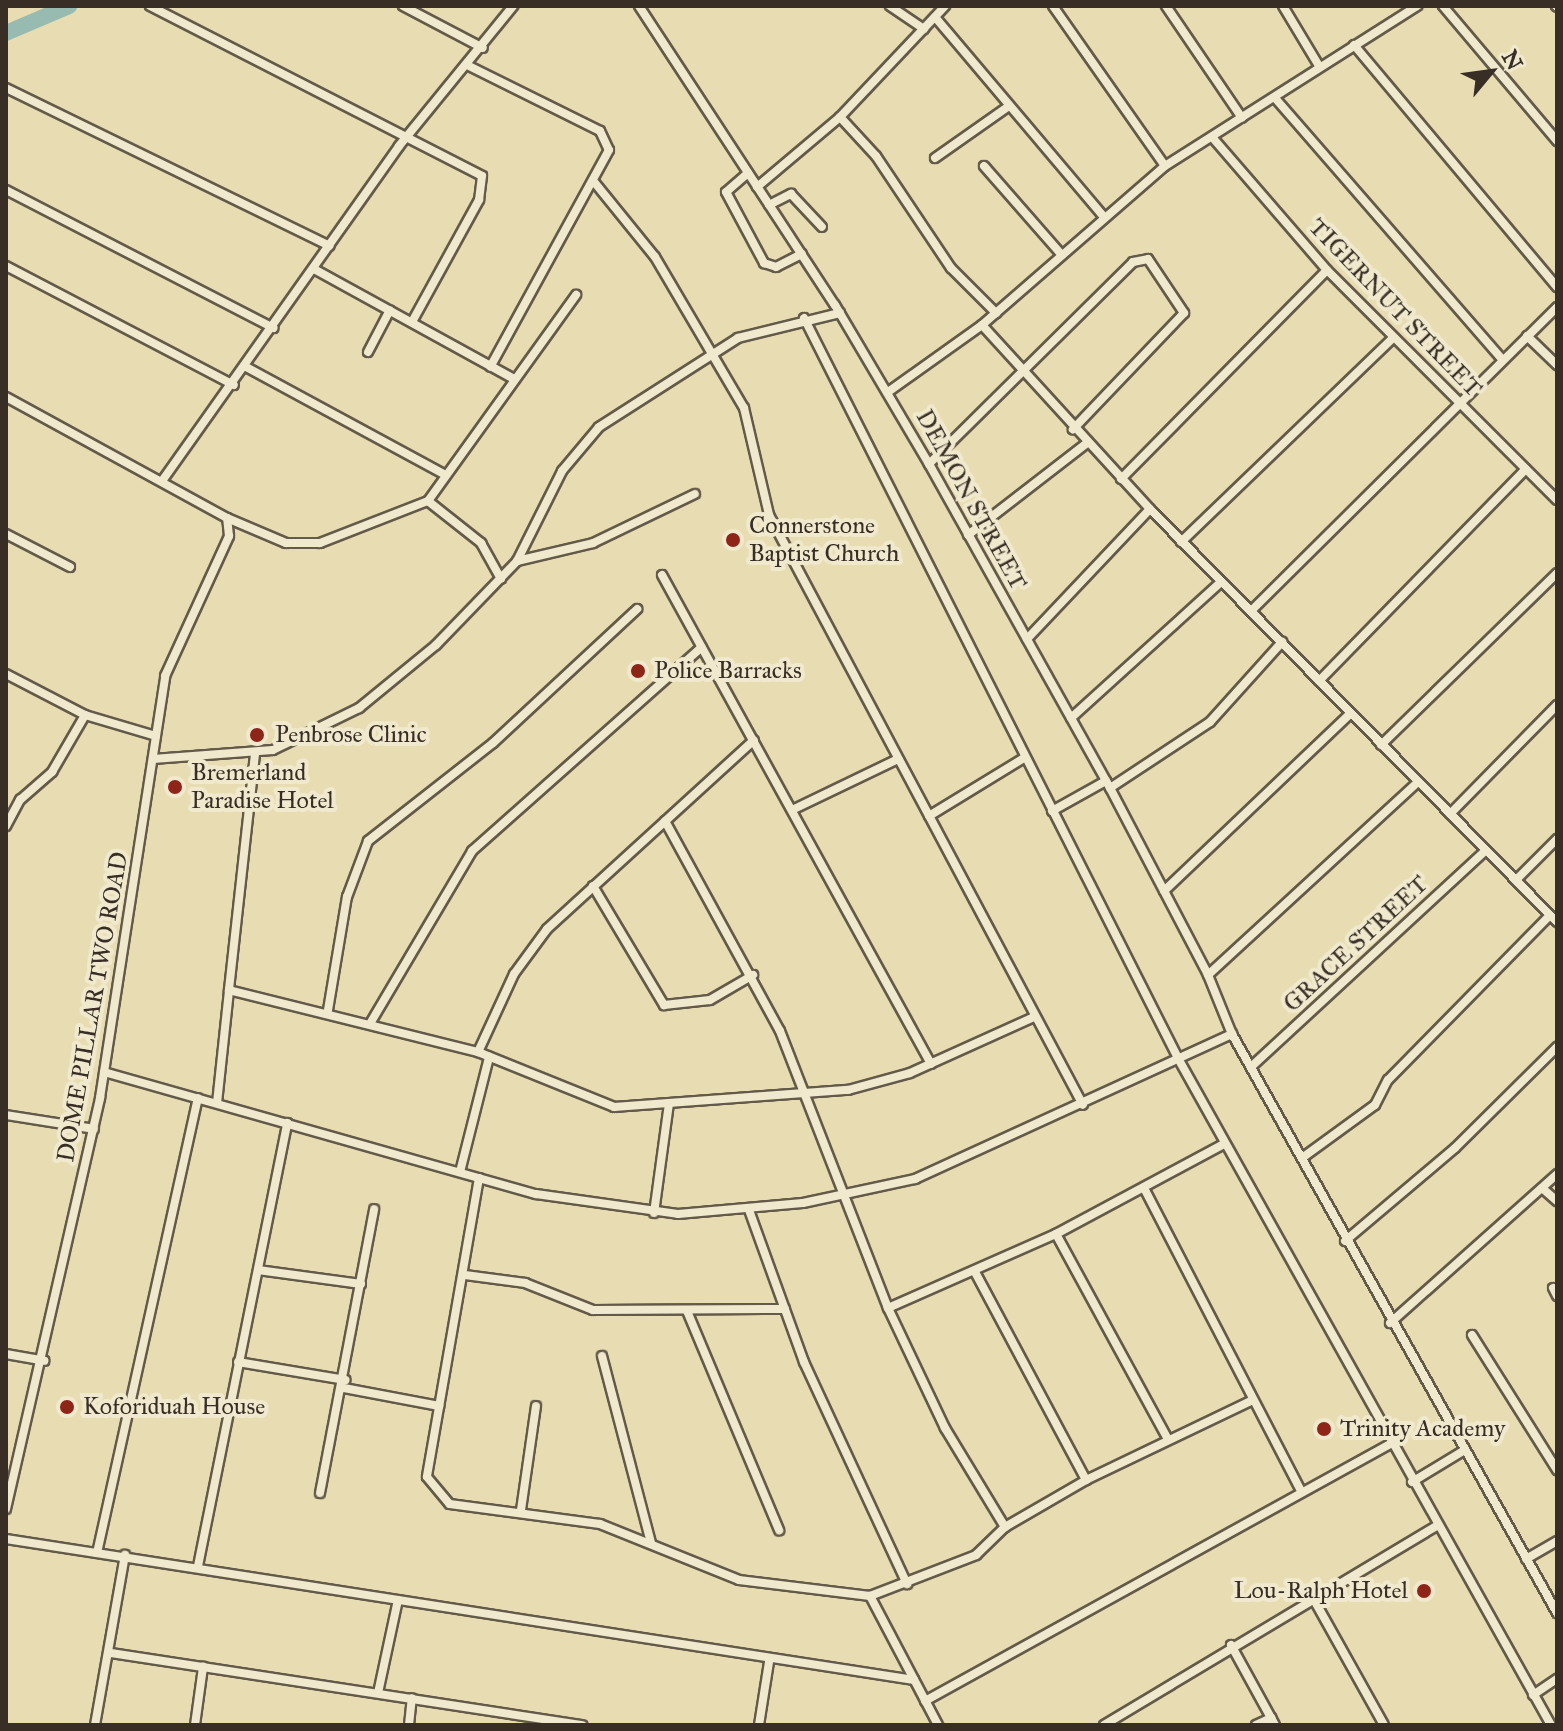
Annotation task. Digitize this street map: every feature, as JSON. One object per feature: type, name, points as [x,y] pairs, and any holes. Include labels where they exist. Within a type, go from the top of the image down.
[{"type":"street","points":[[403,6],[483,48]]},
{"type":"street","points":[[162,481],[234,385],[407,136],[469,66],[513,6]]},
{"type":"street","name":"DEMON STREET","points":[[639,6],[802,254],[888,392],[1108,785],[1208,975],[1232,1034],[1345,1241],[1557,1613]]},
{"type":"street","points":[[890,6],[924,29]]},
{"type":"street","points":[[757,187],[840,117],[945,6]]},
{"type":"street","points":[[1053,6],[1165,166]]},
{"type":"street","points":[[1166,6],[1242,118]]},
{"type":"street","points":[[1283,6],[1319,66]]},
{"type":"street","points":[[1396,6],[1402,16]]},
{"type":"street","points":[[888,392],[982,325],[1165,166],[1417,6]]},
{"type":"street","points":[[1443,6],[1557,141]]},
{"type":"street","points":[[154,7],[276,77],[407,136],[485,181],[412,322]]},
{"type":"street","points":[[935,17],[1104,217]]},
{"type":"street","points":[[1354,45],[1557,287]]},
{"type":"street","points":[[469,66],[605,135],[607,159],[490,367]]},
{"type":"street","points":[[6,88],[330,246]]},
{"type":"street","points":[[1275,98],[1502,359]]},
{"type":"street","points":[[935,158],[1009,106]]},
{"type":"street","points":[[840,117],[876,156],[951,268],[996,313]]},
{"type":"street","name":"TIGERNUT STREET","points":[[1212,137],[1327,270],[1557,500]]},
{"type":"street","points":[[984,166],[1061,254]]},
{"type":"street","points":[[748,173],[726,192],[764,263],[776,267],[802,254]]},
{"type":"street","points":[[595,183],[655,257],[756,434],[769,515],[1083,1105]]},
{"type":"street","points":[[6,190],[273,328]]},
{"type":"street","points":[[769,205],[791,194],[822,227]]},
{"type":"street","points":[[929,464],[1133,262],[1148,259],[1184,313],[1073,429]]},
{"type":"street","points":[[6,266],[234,385]]},
{"type":"street","points":[[314,269],[512,378]]},
{"type":"street","points":[[1121,479],[1327,270]]},
{"type":"street","points":[[6,397],[227,518],[304,546],[428,501],[512,378],[576,295]]},
{"type":"street","points":[[1251,611],[1557,307]]},
{"type":"street","points":[[368,352],[390,310]]},
{"type":"street","points":[[153,759],[255,754],[298,742],[359,708],[517,561],[542,504],[584,442],[623,408],[738,338],[804,318],[840,313]]},
{"type":"street","points":[[804,318],[1179,1060],[1390,1444],[1551,1725]]},
{"type":"street","points":[[982,325],[1073,429],[1181,542],[1554,918],[1388,1080],[1375,1105],[1302,1158]]},
{"type":"street","points":[[1527,336],[1557,365]]},
{"type":"street","points":[[1181,542],[1393,338]]},
{"type":"street","points":[[246,367],[444,474]]},
{"type":"street","points":[[968,535],[1087,443]]},
{"type":"street","points":[[1319,681],[1526,469]]},
{"type":"street","points":[[517,561],[593,543],[695,494]]},
{"type":"street","points":[[428,501],[481,543],[501,579]]},
{"type":"street","points":[[1027,639],[1150,509]]},
{"type":"street","name":"DOME PILLAR TWO ROAD","points":[[6,1509],[44,1361],[94,1129],[169,665],[229,536],[227,518]]},
{"type":"street","points":[[6,534],[70,567]]},
{"type":"street","points":[[1381,745],[1557,573]]},
{"type":"street","points":[[662,575],[931,1064]]},
{"type":"street","points":[[1071,718],[1221,582]]},
{"type":"street","points":[[328,1010],[347,897],[368,841],[493,743],[637,609]]},
{"type":"street","points":[[1052,811],[1108,785],[1210,722],[1282,642]]},
{"type":"street","points":[[371,1022],[472,851],[702,647]]},
{"type":"street","points":[[6,686],[8,675],[85,715],[156,736]]},
{"type":"street","points":[[1450,814],[1557,705]]},
{"type":"street","points":[[1164,891],[1350,714]]},
{"type":"street","points":[[6,826],[20,800],[52,772],[85,715]]},
{"type":"street","points":[[478,1052],[528,953],[593,886],[754,740]]},
{"type":"street","points":[[217,1103],[255,754]]},
{"type":"street","points":[[929,816],[1024,758]]},
{"type":"street","points":[[792,810],[898,759]]},
{"type":"street","points":[[1208,975],[1418,782]]},
{"type":"street","points":[[665,821],[753,975],[810,1094],[844,1196],[888,1308],[945,1428],[1005,1527]]},
{"type":"street","points":[[1516,880],[1557,839]]},
{"type":"street","name":"GRACE STREET","points":[[1252,1066],[1486,850]]},
{"type":"street","points":[[593,886],[664,1005],[710,1000],[753,975]]},
{"type":"street","points":[[229,990],[328,1010],[478,1052],[598,1104],[669,1104],[810,1094],[931,1064],[1034,1017]]},
{"type":"street","points":[[104,1072],[571,1203],[654,1213],[749,1210],[844,1196],[949,1167],[1232,1034]]},
{"type":"street","points":[[1345,1241],[1455,1148],[1557,1047]]},
{"type":"street","points":[[460,1172],[489,1057]]},
{"type":"street","points":[[97,1553],[198,1098]]},
{"type":"street","points":[[654,1213],[669,1104]]},
{"type":"street","points":[[6,1115],[94,1129]]},
{"type":"street","points":[[198,1566],[287,1123]]},
{"type":"street","points":[[888,1308],[1056,1234],[1224,1144]]},
{"type":"street","points":[[1390,1323],[1557,1174]]},
{"type":"street","points":[[479,1178],[465,1275],[427,1477],[437,1498],[600,1524],[739,1580],[870,1596],[976,1555],[1005,1527],[1086,1480],[1251,1401]]},
{"type":"street","points":[[1144,1188],[1251,1401],[1301,1491]]},
{"type":"street","points":[[1542,1188],[1557,1201]]},
{"type":"street","points":[[320,1493],[345,1384],[374,1209]]},
{"type":"street","points":[[749,1210],[785,1309],[907,1584]]},
{"type":"street","points":[[1056,1234],[1168,1439]]},
{"type":"street","points":[[258,1270],[361,1284]]},
{"type":"street","points":[[975,1272],[1086,1480]]},
{"type":"street","points":[[465,1275],[525,1283],[593,1310],[785,1309]]},
{"type":"street","points":[[687,1311],[779,1530]]},
{"type":"street","points":[[1472,1335],[1557,1470]]},
{"type":"street","points":[[6,1354],[44,1361]]},
{"type":"street","points":[[602,1356],[651,1543]]},
{"type":"street","points":[[238,1362],[439,1406]]},
{"type":"street","points":[[521,1510],[536,1406]]},
{"type":"street","points":[[925,1701],[1390,1444]]},
{"type":"street","points":[[1412,1482],[1463,1451]]},
{"type":"street","points":[[1104,1725],[1231,1645],[1437,1526]]},
{"type":"street","points":[[6,1539],[198,1566],[769,1662],[914,1680]]},
{"type":"street","points":[[1526,1559],[1557,1541]]},
{"type":"street","points":[[95,1725],[111,1653],[125,1555]]},
{"type":"street","points":[[870,1596],[938,1725]]},
{"type":"street","points":[[1313,1598],[1384,1725]]},
{"type":"street","points":[[378,1693],[398,1600]]},
{"type":"street","points":[[1231,1645],[1273,1722],[1256,1725]]},
{"type":"street","points":[[111,1653],[583,1725]]},
{"type":"street","points":[[759,1725],[769,1662]]},
{"type":"street","points":[[195,1725],[203,1667]]},
{"type":"street","points":[[1533,1695],[1557,1679]]},
{"type":"street","points":[[409,1725],[412,1698]]},
{"type":"waterway","points":[[6,33],[69,6]]},
{"type":"place","name":"Connerstone Baptist Church","points":[[733,540]]},
{"type":"place","name":"Police Barracks","points":[[638,671]]},
{"type":"place","name":"Penbrose Clinic","points":[[257,735]]},
{"type":"place","name":"Bremerland Paradise Hotel","points":[[175,787]]},
{"type":"place","name":"Koforiduah House","points":[[67,1407]]},
{"type":"place","name":"Trinity Academy","points":[[1324,1429]]},
{"type":"place","name":"Lou-Ralph Hotel","points":[[1424,1591]]}]
